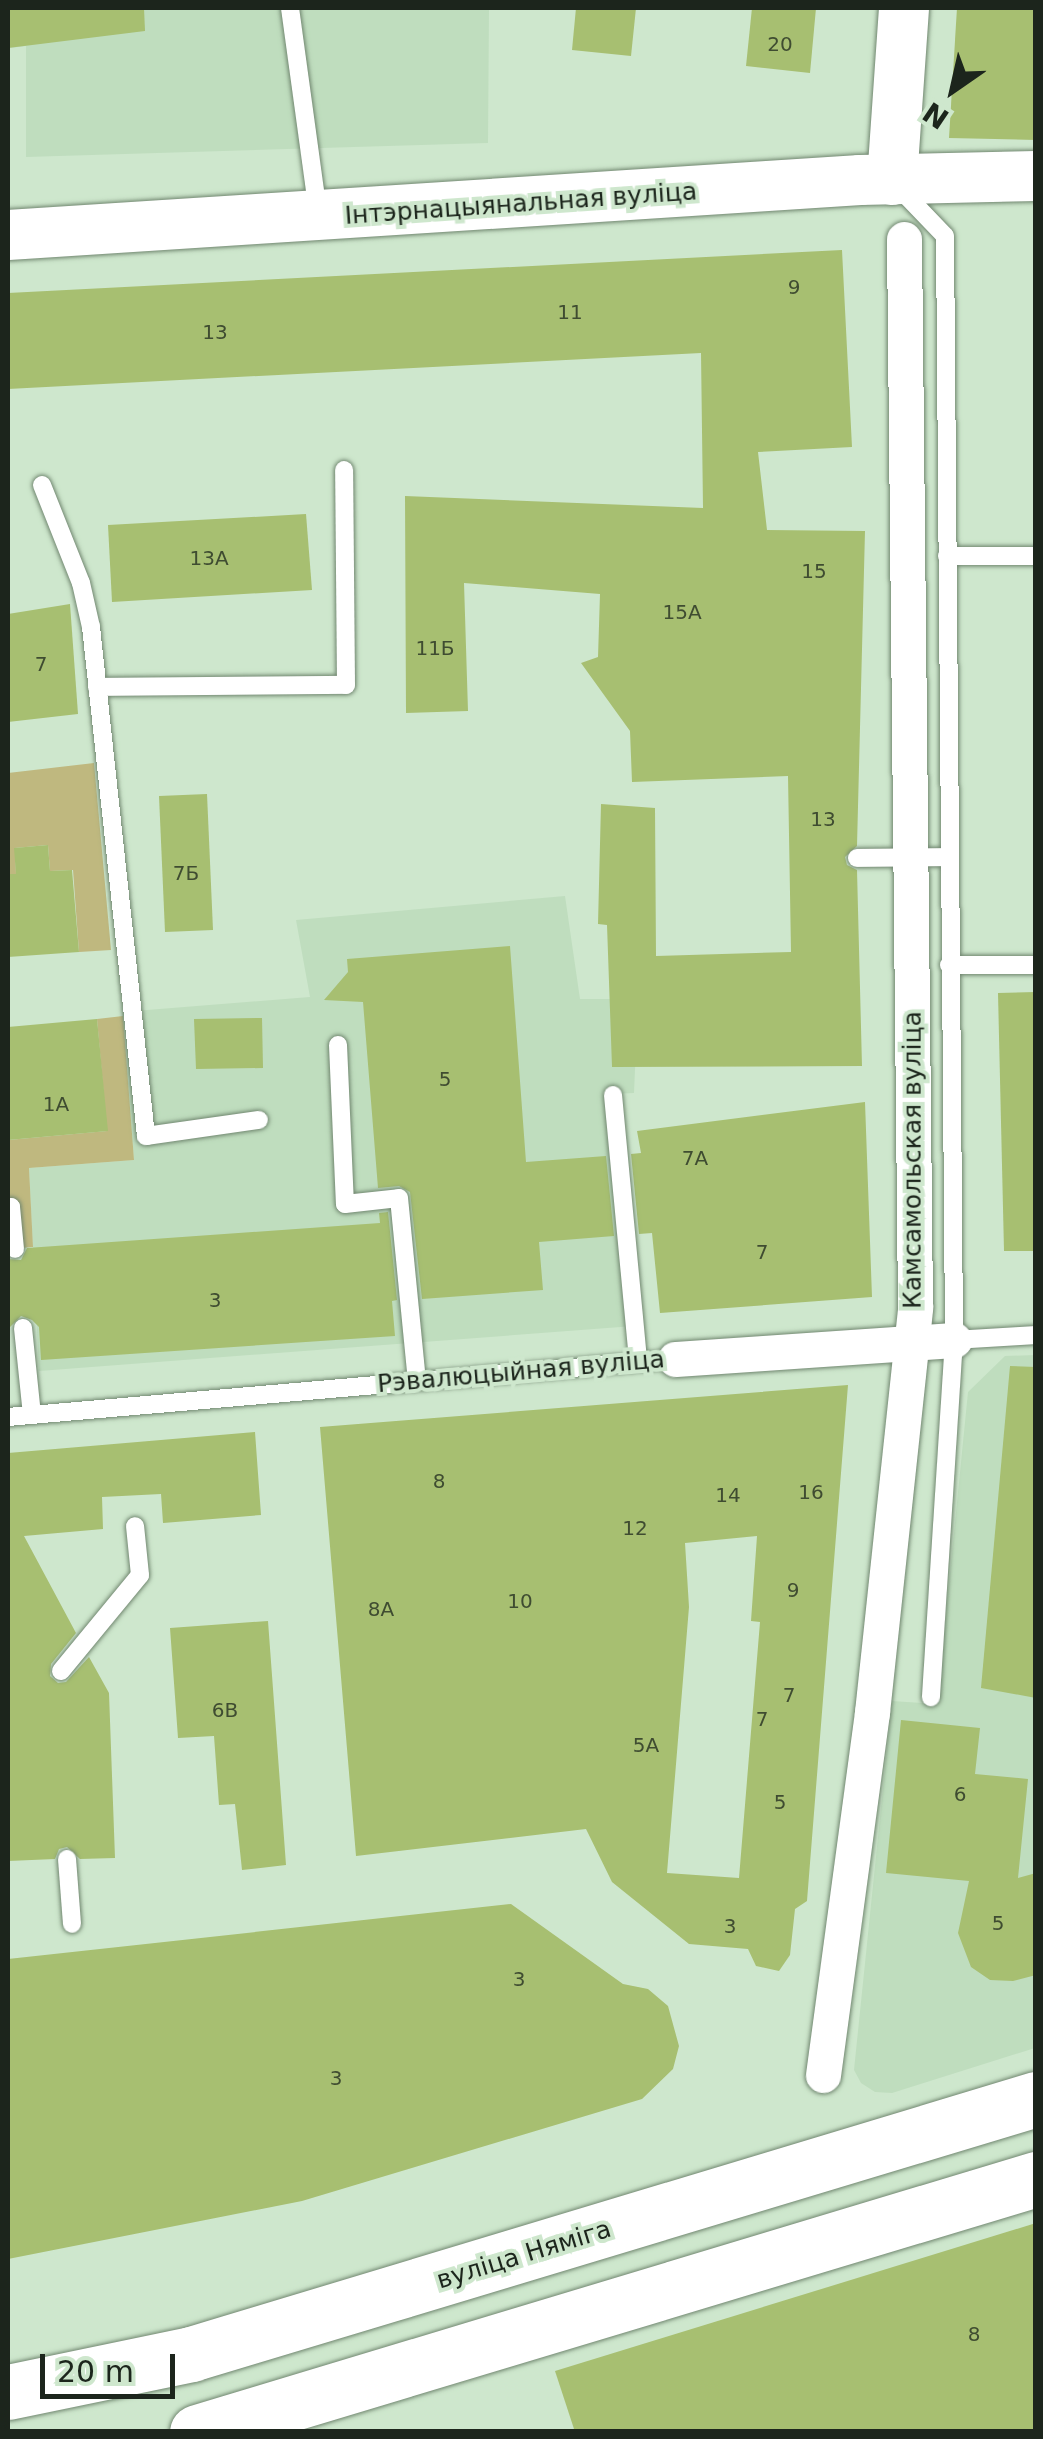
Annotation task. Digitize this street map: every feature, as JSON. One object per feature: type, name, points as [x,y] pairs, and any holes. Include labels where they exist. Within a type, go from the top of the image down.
[{"type":"main road","points":[[892,180],[904,8]]},
{"type":"main road","name":"Інтэрнацыянальная вуліца","points":[[8,236],[892,180],[1036,176]]},
{"type":"main road","name":"вуліца Няміга","points":[[8,2392],[191,2354],[1036,2099]]},
{"type":"main road","points":[[197,2432],[1036,2180]]},
{"type":"street","name":"Камсамольская вуліца","points":[[823,2075],[872,1712],[912,1342],[904,239]]},
{"type":"street","name":"Рэвалюцыйная вуліца","points":[[674,1359],[954,1340]]},
{"type":"lane","points":[[290,8],[319,218]]},
{"type":"lane","name":"Камсамольская вуліца","points":[[892,180],[945,236],[954,1340],[931,1697]]},
{"type":"lane","points":[[97,686],[346,684],[344,470]]},
{"type":"lane","points":[[42,485],[80,583],[97,686],[146,1136],[259,1120]]},
{"type":"lane","points":[[947,556],[1036,556]]},
{"type":"lane","points":[[857,858],[949,857]]},
{"type":"lane","points":[[949,965],[1036,965]]},
{"type":"lane","points":[[338,1045],[345,1204],[399,1198],[417,1380]]},
{"type":"lane","points":[[612,1094],[638,1361]]},
{"type":"lane","points":[[8,1207],[11,1206],[15,1249]]},
{"type":"lane","points":[[23,1328],[32,1415]]},
{"type":"lane","name":"Рэвалюцыйная вуліца","points":[[954,1340],[1036,1334]]},
{"type":"lane","name":"Рэвалюцыйная вуліца","points":[[8,1417],[674,1359]]},
{"type":"lane","points":[[61,1670],[140,1574],[135,1526]]},
{"type":"lane","points":[[67,1859],[72,1924]]},
{"type":"shaded area","points":[[8,8],[489,8],[488,143],[26,157],[26,46],[10,48]]},
{"type":"shaded area","points":[[94,763],[111,950],[79,952],[73,870],[50,871],[48,845],[15,848],[16,874],[8,874],[8,773]]},
{"type":"shaded area","points":[[565,896],[580,999],[638,999],[634,1093],[613,1094],[634,1326],[39,1371],[29,1168],[134,1160],[122,1012],[310,997],[296,920]]},
{"type":"shaded area","points":[[123,1016],[134,1160],[29,1168],[33,1247],[8,1249],[8,1140],[107,1131],[97,1019]]},
{"type":"shaded area","points":[[1035,1355],[1035,2048],[892,2093],[875,2092],[861,2083],[854,2070],[892,1701],[937,1704],[968,1392],[1005,1356]]},
{"type":"building","points":[[8,8],[144,8],[145,31],[8,48]]},
{"type":"building","points":[[576,8],[636,8],[631,56],[572,50]]},
{"type":"building","points":[[752,8],[816,8],[810,73],[746,66]]},
{"type":"building","points":[[957,8],[1036,8],[1036,140],[949,138]]},
{"type":"building","points":[[842,250],[852,447],[758,452],[767,530],[865,531],[857,846],[845,857],[847,865],[857,870],[862,1066],[612,1067],[607,925],[598,924],[601,804],[655,808],[656,956],[791,952],[788,776],[632,782],[630,731],[581,663],[598,657],[600,594],[464,583],[468,711],[406,713],[405,496],[703,508],[701,353],[8,389],[8,293]]},
{"type":"building","points":[[306,514],[312,590],[112,602],[108,525]]},
{"type":"building","points":[[70,604],[78,714],[8,722],[8,614]]},
{"type":"building","points":[[207,794],[213,930],[165,932],[159,796]]},
{"type":"building","points":[[48,845],[50,871],[72,870],[79,952],[8,957],[8,874],[16,874],[14,848]]},
{"type":"building","points":[[510,946],[526,1162],[606,1156],[614,1236],[539,1242],[543,1290],[422,1299],[410,1192],[399,1186],[378,1188],[363,1002],[324,1000],[348,972],[347,959]]},
{"type":"building","points":[[1036,992],[1036,1251],[1004,1251],[998,993]]},
{"type":"building","points":[[262,1018],[263,1068],[196,1069],[194,1019]]},
{"type":"building","points":[[97,1019],[108,1131],[8,1140],[8,1027]]},
{"type":"building","points":[[865,1102],[872,1297],[660,1313],[652,1233],[639,1234],[631,1154],[641,1153],[637,1131]]},
{"type":"building","points":[[388,1212],[397,1300],[392,1301],[395,1336],[41,1360],[39,1327],[32,1320],[21,1316],[8,1329],[8,1259],[21,1260],[27,1248],[380,1223],[379,1213]]},
{"type":"building","points":[[1010,1366],[1036,1367],[1036,1698],[981,1688]]},
{"type":"building","points":[[848,1385],[807,1901],[795,1909],[790,1955],[779,1971],[756,1966],[748,1949],[689,1944],[612,1882],[586,1829],[356,1856],[320,1427]],"holes":[[[757,1536],[751,1621],[760,1622],[739,1878],[667,1873],[689,1607],[685,1543]]]},
{"type":"building","points":[[255,1432],[261,1515],[163,1523],[161,1494],[102,1497],[103,1529],[24,1536],[76,1633],[51,1664],[50,1676],[58,1683],[66,1682],[89,1657],[109,1693],[115,1858],[80,1859],[67,1847],[59,1849],[55,1859],[8,1861],[8,1453]]},
{"type":"building","points":[[268,1621],[286,1865],[242,1870],[235,1804],[219,1805],[214,1736],[178,1738],[170,1628]]},
{"type":"building","points":[[901,1720],[980,1728],[975,1774],[1028,1779],[1018,1878],[1036,1873],[1036,1975],[1013,1981],[990,1980],[971,1967],[958,1933],[969,1881],[886,1873]]},
{"type":"building","points":[[511,1904],[623,1984],[648,1989],[668,2006],[679,2046],[673,2069],[642,2099],[302,2201],[8,2259],[8,1959]]},
{"type":"building","points":[[1036,2223],[1036,2432],[575,2432],[555,2371]]}]
